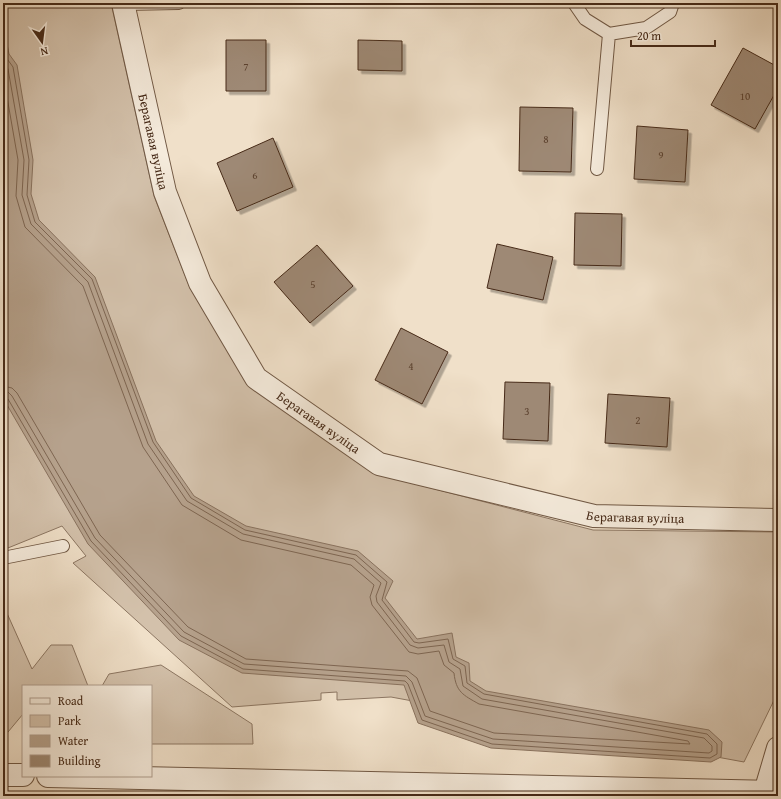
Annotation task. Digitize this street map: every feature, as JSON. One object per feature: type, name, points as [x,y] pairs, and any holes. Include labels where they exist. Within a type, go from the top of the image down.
[{"type":"street","name":"Берагавая вуліца","points":[[123,4],[165,192],[200,283],[256,378],[379,464],[594,516],[778,520]]},
{"type":"street","points":[[93,777],[772,792],[778,748]]},
{"type":"street","points":[[3,775],[22,776]]},
{"type":"lane","points":[[123,4],[179,3]]},
{"type":"lane","points":[[574,3],[585,19],[609,34],[646,28],[670,12],[673,3]]},
{"type":"lane","points":[[596,170],[609,34]]},
{"type":"lane","points":[[3,558],[63,546]]},
{"type":"green space","points":[[3,3],[111,3],[154,196],[190,288],[248,384],[373,473],[593,530],[778,532],[778,692],[744,762],[391,697],[337,700],[337,692],[321,693],[321,700],[232,707],[73,563],[86,556],[62,526],[3,550]]},
{"type":"green space","points":[[3,611],[6,611],[32,669],[51,645],[72,645],[88,685],[22,685],[22,715],[3,738]]},
{"type":"green space","points":[[161,665],[252,724],[253,744],[152,744],[152,685],[103,685],[109,674]]},
{"type":"water","points":[[3,23],[9,54],[17,65],[33,160],[31,194],[39,220],[95,277],[156,441],[194,496],[246,526],[358,551],[393,581],[385,598],[417,639],[452,633],[456,657],[469,663],[470,681],[486,691],[709,730],[722,742],[721,757],[711,762],[491,748],[418,723],[404,685],[242,673],[179,640],[88,544],[3,398]]},
{"type":"building","points":[[226,40],[266,40],[266,91],[226,91]]},
{"type":"building","points":[[358,40],[402,41],[402,71],[358,70]]},
{"type":"building","points":[[743,48],[778,67],[778,88],[755,129],[711,105]]},
{"type":"building","points":[[520,107],[573,108],[571,172],[519,171]]},
{"type":"building","points":[[637,126],[688,130],[685,182],[634,179]]},
{"type":"building","points":[[273,138],[293,187],[237,211],[217,163]]},
{"type":"building","points":[[575,213],[622,214],[621,266],[574,265]]},
{"type":"building","points":[[497,244],[553,257],[543,300],[487,288]]},
{"type":"building","points":[[317,245],[353,286],[310,323],[274,282]]},
{"type":"building","points":[[401,328],[448,352],[422,404],[375,380]]},
{"type":"building","points":[[505,382],[550,383],[548,441],[503,439]]},
{"type":"building","points":[[608,394],[670,398],[667,447],[605,443]]}]
